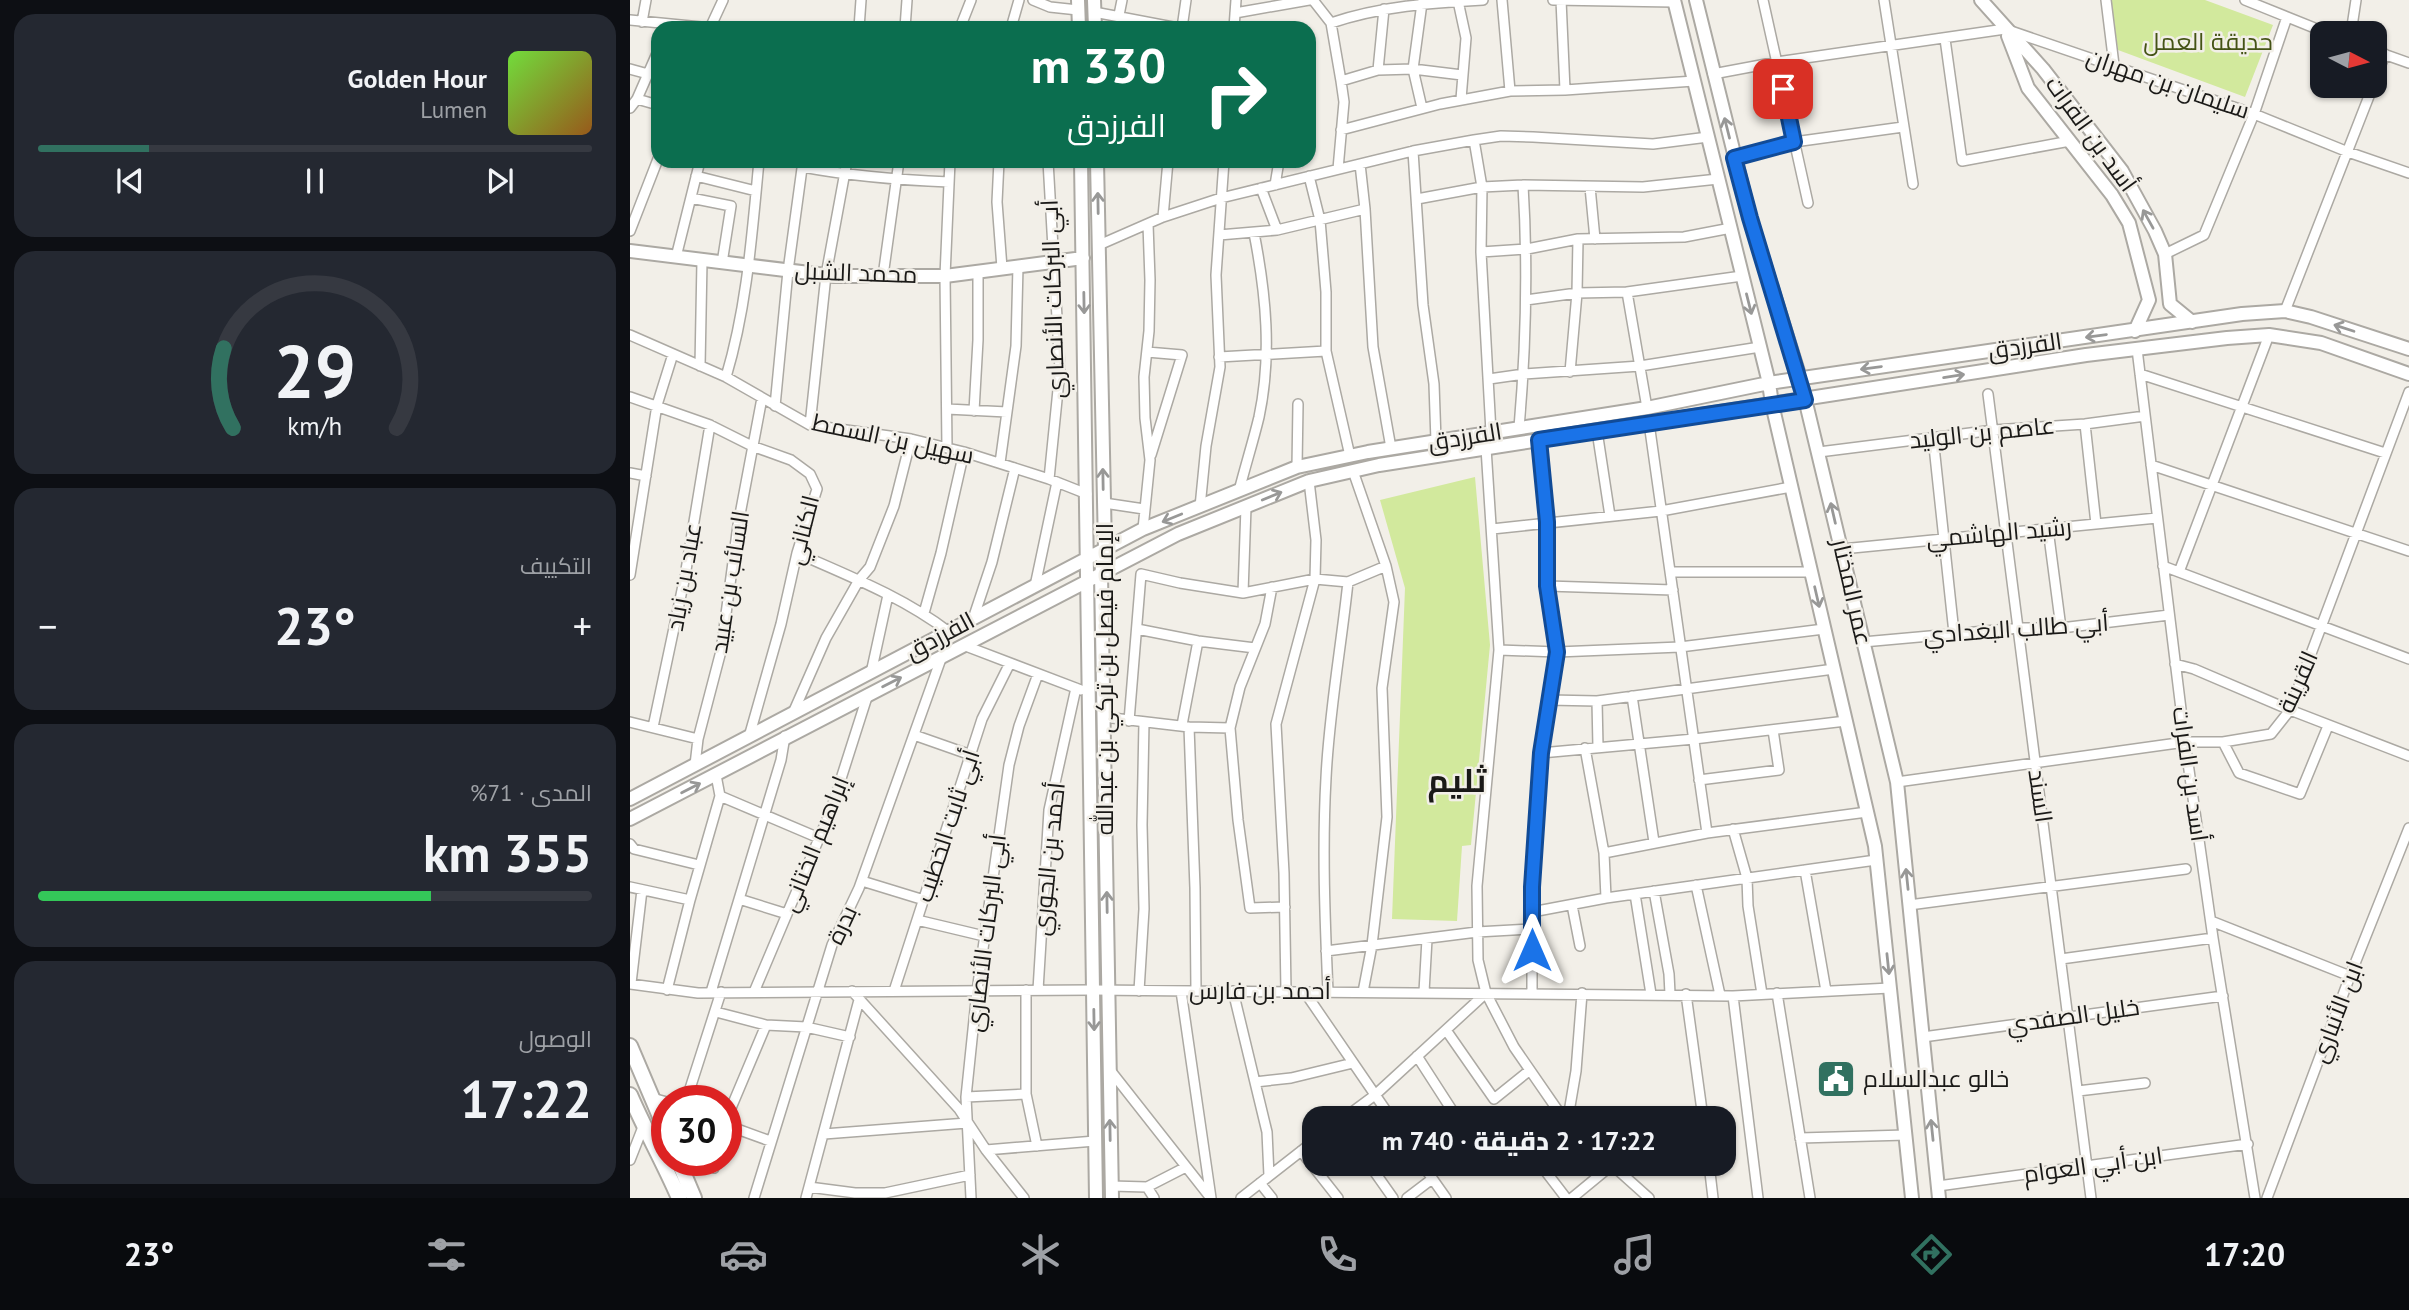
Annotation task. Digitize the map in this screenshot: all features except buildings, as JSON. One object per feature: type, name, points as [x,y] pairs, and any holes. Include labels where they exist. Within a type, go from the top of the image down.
[{"type":"main road","name":"عمر المختار","points":[[1696,0],[1750,218],[1800,378],[1897,782],[1939,1192]]},
{"type":"main road","name":"أسد بن الفرات","points":[[1981,0],[2043,69],[2122,170],[2165,254],[2170,304],[2192,322]]},
{"type":"main road","name":"عمر المختار","points":[[1674,1],[1769,383],[1867,812],[1876,860],[1912,1198]]},
{"type":"main road","name":"أسد بن الفرات","points":[[2005,29],[2028,88],[2112,195],[2129,222],[2149,300],[2135,331]]},
{"type":"main road","name":"الإمام فيصل بن تركي بن عبدالله","points":[[1081,168],[1096,1198]]},
{"type":"main road","name":"الإمام فيصل بن تركي بن عبدالله","points":[[1097,168],[1105,549],[1101,574],[1111,1192]]},
{"type":"main road","name":"محمد الشبل","points":[[630,251],[826,275],[883,276],[945,276],[1083,258]]},
{"type":"main road","name":"الفرزدق","points":[[631,795],[749,737],[1143,529],[1297,467],[1391,448],[1647,408],[1769,383],[2242,314],[2285,311],[2409,349]]},
{"type":"main road","name":"الفرزدق","points":[[630,819],[785,736],[1178,534],[1309,481],[1486,448],[2137,349],[2227,338],[2269,335],[2320,344],[2409,374]]},
{"type":"main road","points":[[630,1046],[652,1085]]},
{"type":"main road","points":[[630,1095],[637,1132],[664,1163],[678,1198]]},
{"type":"main road","points":[[685,1176],[694,1198]]},
{"type":"street","points":[[642,22],[646,0]]},
{"type":"street","points":[[714,21],[723,0]]},
{"type":"street","points":[[860,21],[861,0]]},
{"type":"street","points":[[906,21],[907,0]]},
{"type":"street","points":[[963,21],[971,0]]},
{"type":"street","points":[[1013,21],[1019,0]]},
{"type":"street","points":[[1034,0],[1050,7],[1078,5]]},
{"type":"street","points":[[1119,15],[1122,0]]},
{"type":"street","points":[[1182,21],[1186,0]]},
{"type":"street","points":[[1234,21],[1236,0]]},
{"type":"street","points":[[1235,13],[1273,3],[1311,0],[1331,23],[1344,102],[1338,169]]},
{"type":"street","points":[[1331,23],[1365,12],[1422,3],[1483,0]]},
{"type":"street","points":[[1502,0],[1510,91]]},
{"type":"street","points":[[1553,0],[1674,1]]},
{"type":"street","points":[[1561,0],[1565,90]]},
{"type":"street","points":[[1763,0],[1808,203]]},
{"type":"street","points":[[1884,0],[1913,184]]},
{"type":"street","points":[[2106,0],[2114,65]]},
{"type":"street","points":[[2245,0],[2310,26]]},
{"type":"street","points":[[2353,21],[2356,0]]},
{"type":"street","points":[[1458,1],[1466,38],[1461,99]]},
{"type":"street","points":[[1422,3],[1413,69],[1423,108]]},
{"type":"street","points":[[1094,6],[1147,21]]},
{"type":"street","points":[[1378,70],[1384,9]]},
{"type":"street","points":[[2165,254],[2204,235],[2254,114],[2287,17]]},
{"type":"street","points":[[630,20],[651,24]]},
{"type":"street","name":"سليمان بن مهران","points":[[1713,74],[1777,62],[2005,29],[2254,114],[2409,173]]},
{"type":"street","points":[[1945,39],[1962,161],[2070,141]]},
{"type":"street","points":[[2387,55],[2409,63]]},
{"type":"street","points":[[630,108],[637,99],[651,67]]},
{"type":"street","points":[[630,69],[648,74]]},
{"type":"street","points":[[1341,82],[1378,70],[1413,69],[1462,75]]},
{"type":"street","points":[[1341,130],[1461,99],[1510,91],[1694,81]]},
{"type":"street","points":[[2285,311],[2368,98]]},
{"type":"street","points":[[637,99],[651,103]]},
{"type":"street","points":[[1734,158],[1794,142],[1903,127]]},
{"type":"street","points":[[1099,245],[1163,217],[1222,198],[1413,151],[1474,139],[1522,137],[1653,144],[1708,137]]},
{"type":"street","points":[[1474,139],[1482,187],[1481,252],[1491,432]]},
{"type":"street","points":[[1413,151],[1423,305],[1434,384],[1436,441]]},
{"type":"street","points":[[1360,164],[1373,347],[1391,448]]},
{"type":"street","points":[[630,231],[654,168]]},
{"type":"street","points":[[676,257],[698,168]]},
{"type":"street","points":[[726,377],[737,341],[758,168]]},
{"type":"street","points":[[775,406],[788,271],[802,168]]},
{"type":"street","points":[[819,168],[843,174],[898,180],[949,182]]},
{"type":"street","points":[[810,425],[826,275],[845,168]]},
{"type":"street","points":[[883,276],[899,168]]},
{"type":"street","points":[[947,448],[945,276],[950,168]]},
{"type":"street","points":[[999,168],[1002,268]]},
{"type":"street","name":"أبي البركات الأنصاري","points":[[1035,586],[1053,480],[1060,370],[1056,261],[1049,168]]},
{"type":"street","points":[[1163,217],[1167,168]]},
{"type":"street","points":[[1200,507],[1206,446],[1220,367],[1216,275],[1224,168]]},
{"type":"street","points":[[1275,185],[1278,168]]},
{"type":"street","points":[[696,176],[756,191]]},
{"type":"street","points":[[1309,176],[1320,220],[1326,292],[1326,351],[1350,456]]},
{"type":"street","points":[[1417,200],[1482,187],[1643,187],[1718,179]]},
{"type":"street","points":[[1519,428],[1524,374],[1527,249],[1523,185]]},
{"type":"street","points":[[1590,187],[1595,239]]},
{"type":"street","points":[[1261,188],[1277,230]]},
{"type":"street","points":[[691,198],[731,206],[722,263]]},
{"type":"street","points":[[1219,235],[1277,230],[1365,209]]},
{"type":"street","points":[[1148,224],[1150,280],[1144,377],[1150,460]]},
{"type":"street","points":[[1481,252],[1527,249],[1578,239],[1684,237],[1731,228]]},
{"type":"street","points":[[1239,491],[1259,416],[1265,356],[1267,316],[1254,233]]},
{"type":"street","points":[[1570,372],[1577,293],[1578,239]]},
{"type":"street","points":[[700,366],[702,261]]},
{"type":"street","points":[[1000,463],[1016,345],[1018,266]]},
{"type":"street","points":[[974,411],[978,271]]},
{"type":"street","points":[[1526,300],[1577,293],[1627,292],[1742,276]]},
{"type":"street","points":[[1627,292],[1647,408]]},
{"type":"street","name":"سهيل بن السمط","points":[[630,335],[726,377],[810,425],[911,439],[964,452],[1053,480],[1087,494]]},
{"type":"street","points":[[2179,572],[2269,335]]},
{"type":"street","points":[[1489,379],[1640,366],[1760,347]]},
{"type":"street","name":"أسد بن الفرات","points":[[2137,349],[2185,742],[2255,1198]]},
{"type":"street","points":[[1219,357],[1326,351]]},
{"type":"street","points":[[1143,529],[1150,460],[1182,355],[1147,352]]},
{"type":"street","points":[[630,575],[657,405],[673,354]]},
{"type":"street","points":[[2140,374],[2385,453]]},
{"type":"street","name":"القرينة","points":[[1897,782],[2185,742],[2223,742],[2271,734],[2290,710],[2409,392]]},
{"type":"street","name":"السند","points":[[1988,394],[2091,1198]]},
{"type":"street","name":"الكناني","points":[[630,397],[710,425],[752,446],[791,460],[810,474],[817,489],[797,553],[781,624],[749,737]]},
{"type":"street","name":"السائب بن عبيد","points":[[695,765],[698,739],[721,651],[738,525],[762,398]]},
{"type":"street","points":[[1297,467],[1298,404]]},
{"type":"street","points":[[947,409],[1007,412]]},
{"type":"street","name":"عاصم بن الوليد","points":[[1819,452],[1994,430],[2085,424],[2145,416]]},
{"type":"street","points":[[1649,423],[1707,833]]},
{"type":"street","points":[[2085,424],[2096,524]]},
{"type":"street","name":"عباد بن زياد","points":[[653,727],[685,576],[710,425]]},
{"type":"street","points":[[1597,431],[1610,516]]},
{"type":"street","points":[[1933,437],[1954,633]]},
{"type":"street","points":[[792,714],[826,639],[859,580],[870,567],[894,506],[911,439]]},
{"type":"street","points":[[1532,993],[1532,912],[1541,753],[1557,652],[1547,586],[1547,522],[1539,440]]},
{"type":"street","points":[[1486,448],[1499,650],[1477,886],[1478,960],[1486,993],[1514,1047],[1555,1106]]},
{"type":"street","points":[[924,613],[964,452]]},
{"type":"street","points":[[2151,465],[2409,551]]},
{"type":"street","points":[[973,619],[992,562],[1015,468]]},
{"type":"street","points":[[1353,471],[1386,566],[1394,602],[1382,688],[1387,817],[1372,945],[1363,992]]},
{"type":"street","points":[[630,473],[646,477]]},
{"type":"street","points":[[1286,992],[1285,907],[1276,724],[1315,579],[1315,540],[1309,481]]},
{"type":"street","points":[[1492,529],[1661,511],[1791,487]]},
{"type":"street","points":[[1104,503],[1144,509]]},
{"type":"street","points":[[1243,593],[1246,507]]},
{"type":"street","name":"رشيد الهاشمي","points":[[1842,548],[2157,519]]},
{"type":"street","points":[[2049,529],[2061,628]]},
{"type":"street","points":[[797,553],[924,613],[949,632]]},
{"type":"street","points":[[1129,721],[1141,574],[1243,593],[1315,579],[1348,582],[1386,566]]},
{"type":"street","points":[[2163,566],[2409,659]]},
{"type":"street","points":[[1670,572],[1811,572]]},
{"type":"street","points":[[1328,992],[1325,780],[1348,582]]},
{"type":"street","points":[[1547,586],[1672,590]]},
{"type":"street","points":[[1272,587],[1265,624],[1240,687],[1230,728],[1238,820],[1250,908],[1285,907]]},
{"type":"street","points":[[871,673],[888,595]]},
{"type":"street","name":"أبي طالب البغدادي","points":[[1863,642],[2019,628],[2061,628],[2169,615]]},
{"type":"street","points":[[1137,629],[1255,648]]},
{"type":"street","points":[[1499,650],[1557,652],[1681,647],[1825,629]]},
{"type":"street","points":[[1196,991],[1195,888],[1186,726],[1198,640]]},
{"type":"street","points":[[963,645],[1090,692]]},
{"type":"street","name":"بدرة","points":[[754,1198],[832,945],[862,881],[942,656]]},
{"type":"street","name":"أبي ثابت الخطيب","points":[[894,991],[982,719],[1010,663]]},
{"type":"street","points":[[2175,664],[2194,669],[2328,726],[2409,756]]},
{"type":"street","points":[[1549,700],[1597,701],[1834,669]]},
{"type":"street","name":"أبي البركات الأنصاري","points":[[971,1198],[967,1097],[977,990],[1009,765],[1019,726],[1038,674]]},
{"type":"street","name":"أحمد بن الجوري","points":[[1038,990],[1049,810],[1076,688]]},
{"type":"street","name":"إبراهيم الختاني","points":[[754,992],[819,838],[847,764],[868,694]]},
{"type":"street","points":[[1632,696],[1654,842]]},
{"type":"street","points":[[1597,701],[1598,747]]},
{"type":"street","points":[[1104,717],[1230,728]]},
{"type":"street","points":[[1541,753],[1846,721]]},
{"type":"street","points":[[630,722],[698,739]]},
{"type":"street","points":[[1139,991],[1144,909],[1144,722]]},
{"type":"street","points":[[2223,742],[2239,773],[2301,794],[2328,726]]},
{"type":"street","points":[[1699,780],[1779,770],[1773,730]]},
{"type":"street","points":[[914,735],[971,755]]},
{"type":"street","points":[[691,1085],[716,1012],[716,992],[739,899],[781,760],[785,736]]},
{"type":"street","points":[[1585,748],[1604,853],[1606,898]]},
{"type":"street","points":[[667,990],[720,796],[716,775]]},
{"type":"street","points":[[720,796],[819,838]]},
{"type":"street","points":[[1604,853],[1707,833],[1867,812]]},
{"type":"street","name":"ابن الأنباري","points":[[2267,1198],[2409,828]]},
{"type":"street","points":[[1733,830],[1748,878],[1748,906],[1762,994]]},
{"type":"street","points":[[630,844],[634,849],[699,866]]},
{"type":"street","points":[[1532,912],[1606,898],[1876,860]]},
{"type":"street","points":[[1909,905],[2186,869]]},
{"type":"street","points":[[1805,870],[1826,991]]},
{"type":"street","points":[[862,881],[924,900]]},
{"type":"street","points":[[1696,885],[1720,995]]},
{"type":"street","points":[[630,887],[690,900]]},
{"type":"street","points":[[631,984],[642,890]]},
{"type":"street","points":[[1654,891],[1670,994]]},
{"type":"street","points":[[1635,894],[1651,994]]},
{"type":"street","points":[[739,899],[787,914]]},
{"type":"street","points":[[1572,905],[1580,946]]},
{"type":"street","points":[[917,920],[984,936]]},
{"type":"street","points":[[2211,921],[2350,976]]},
{"type":"street","points":[[1326,951],[1477,932],[1532,929]]},
{"type":"street","points":[[2061,959],[2213,938]]},
{"type":"street","points":[[1423,992],[1427,939]]},
{"type":"street","name":"أحمد بن فارس","points":[[631,984],[667,990],[716,992],[1093,990],[1733,996],[1890,988]]},
{"type":"street","points":[[1026,990],[1026,1094],[1037,1146]]},
{"type":"street","points":[[852,991],[959,1109],[986,1150],[1024,1198]]},
{"type":"street","points":[[1181,991],[1211,1198]]},
{"type":"street","points":[[1233,991],[1267,1132],[1269,1177]]},
{"type":"street","points":[[1304,991],[1383,1106]]},
{"type":"street","points":[[1360,1106],[1486,993]]},
{"type":"street","points":[[1571,1106],[1583,993]]},
{"type":"street","points":[[1777,993],[1810,1198]]},
{"type":"street","points":[[1686,994],[1701,1106]]},
{"type":"street","points":[[1733,996],[1758,1198]]},
{"type":"street","name":"خليل الصفدي","points":[[1923,1037],[2223,996]]},
{"type":"street","points":[[806,1198],[859,1000]]},
{"type":"street","points":[[716,1012],[766,1025],[806,1027],[850,1037]]},
{"type":"street","points":[[741,1085],[766,1025]]},
{"type":"street","points":[[1446,1030],[1494,1099],[1530,1070]]},
{"type":"street","points":[[1417,1056],[1449,1106]]},
{"type":"street","points":[[1255,1082],[1291,1078],[1353,1063]]},
{"type":"street","points":[[1110,1069],[1211,1198]]},
{"type":"street","points":[[2078,1091],[2145,1083]]},
{"type":"street","points":[[967,1097],[1026,1094]]},
{"type":"street","points":[[824,1134],[967,1123]]},
{"type":"street","points":[[742,1129],[770,1141]]},
{"type":"street","points":[[630,1160],[637,1132]]},
{"type":"street","points":[[1800,1138],[1906,1135]]},
{"type":"street","points":[[986,1150],[1095,1141]]},
{"type":"street","name":"ابن أبي العوام","points":[[1939,1192],[2087,1166],[2248,1144]]},
{"type":"street","points":[[1241,1198],[1301,1151],[1338,1198]]},
{"type":"street","points":[[1111,1192],[1147,1187],[1186,1167]]},
{"type":"street","points":[[809,1187],[858,1196],[970,1175]]},
{"type":"street","points":[[1377,1176],[1393,1198]]},
{"type":"street","points":[[1430,1176],[1446,1198]]},
{"type":"street","points":[[1549,1176],[1566,1198]]},
{"type":"street","points":[[1572,1198],[1597,1176]]},
{"type":"street","points":[[1624,1176],[1649,1198]]},
{"type":"street","points":[[1710,1176],[1713,1198]]},
{"type":"street","points":[[1407,1198],[1432,1179]]},
{"type":"street","points":[[1260,1183],[1272,1198]]},
{"type":"street","points":[[1147,1187],[1154,1198]]},
{"type":"green space","name":"حديقة العمل","points":[[2111,0],[2205,0],[2273,25],[2245,97],[2118,50]]},
{"type":"green space","points":[[1475,477],[1490,645],[1471,845],[1462,846],[1457,921],[1392,919],[1405,588],[1380,500]]},
{"type":"place","name":"خالو عبدالسلام","points":[[1836,1079]]},
{"type":"district","name":"ثليم","points":[[1457,781]]},
{"type":"route","points":[[1532,950],[1532,887],[1541,753],[1557,652],[1547,586],[1547,522],[1539,440],[1805,400],[1734,158],[1794,142],[1783,89]]}]
